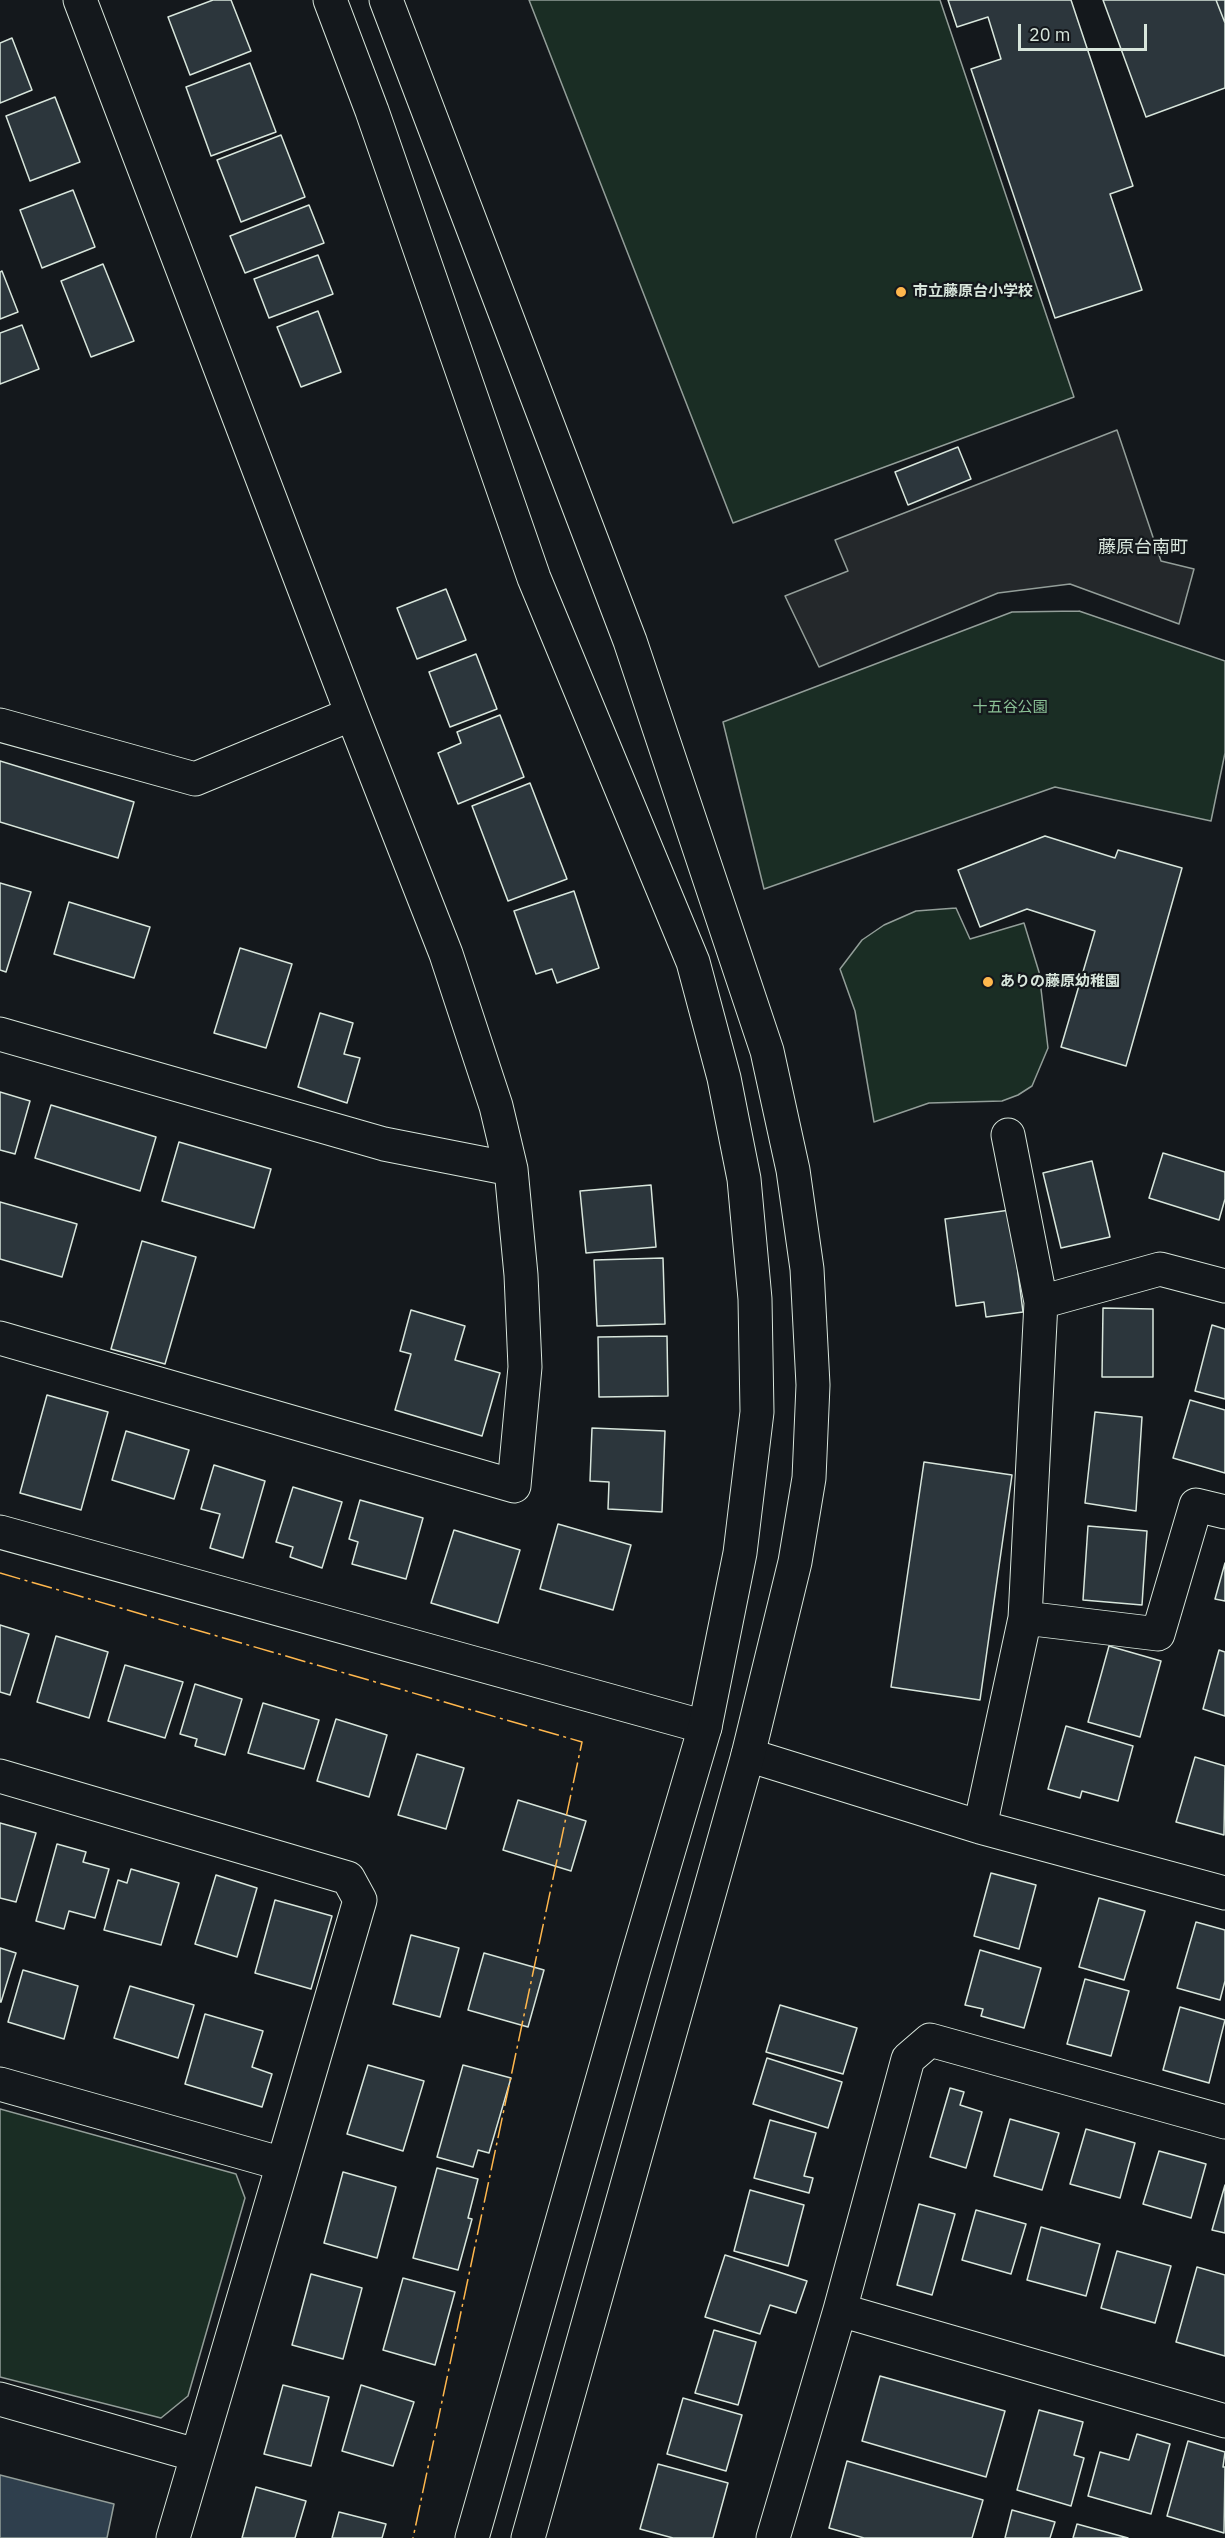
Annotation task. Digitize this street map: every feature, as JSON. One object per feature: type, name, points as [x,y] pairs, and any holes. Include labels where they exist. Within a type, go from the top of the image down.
[{"type":"street","points":[[0,1338],[514,1486],[525,1366],[521,1275],[511,1169],[496,1106],[446,954],[80,0]]},
{"type":"street","points":[[330,0],[372,111],[534,578],[693,962],[724,1078],[744,1179],[755,1299],[757,1412],[740,1553],[705,1727],[472,2538]]},
{"type":"street","points":[[386,0],[630,641],[767,1051],[793,1170],[807,1269],[813,1385],[809,1478],[795,1562],[748,1755],[528,2538]]},
{"type":"street","points":[[0,725],[195,779],[352,714]]},
{"type":"street","points":[[0,1034],[384,1144],[511,1169]]},
{"type":"street","points":[[980,1827],[1025,1618],[1041,1302],[1008,1135]]},
{"type":"street","points":[[1041,1302],[1160,1269],[1225,1286]]},
{"type":"street","points":[[1025,1618],[1158,1634],[1196,1505],[1225,1512]]},
{"type":"street","points":[[0,1532],[705,1727]]},
{"type":"street","points":[[748,1755],[980,1827],[1225,1893]]},
{"type":"street","points":[[0,1776],[348,1878],[360,1900],[173,2538]]},
{"type":"street","points":[[773,2538],[840,2310],[908,2059],[930,2040],[1225,2122]]},
{"type":"street","points":[[0,2084],[283,2164]]},
{"type":"street","points":[[840,2310],[1225,2421]]},
{"type":"street","points":[[0,2399],[196,2455]]},
{"type":"green space","points":[[529,0],[940,0],[1074,397],[733,523]]},
{"type":"green space","name":"十五谷公園","points":[[1079,611],[1225,661],[1225,753],[1211,821],[1055,787],[764,889],[723,722],[1012,612]]},
{"type":"green space","points":[[956,908],[970,939],[1024,923],[1039,972],[1048,1048],[1032,1086],[1018,1095],[1002,1101],[929,1103],[874,1122],[855,1011],[840,969],[862,940],[884,925],[916,911]]},
{"type":"green space","points":[[0,2109],[236,2174],[245,2198],[188,2396],[161,2418],[0,2377]]},
{"type":"shaded area","points":[[1117,430],[1161,561],[1194,569],[1179,624],[1070,584],[998,593],[819,667],[785,596],[848,571],[835,540]]},
{"type":"water","points":[[0,2475],[114,2504],[107,2538],[0,2538]]},
{"type":"building","points":[[213,0],[231,0],[251,51],[190,75],[168,17]]},
{"type":"building","points":[[948,0],[1071,0],[1133,186],[1110,194],[1142,290],[1055,318],[971,69],[1001,59],[988,17],[957,27]]},
{"type":"building","points":[[1103,0],[1216,0],[1225,23],[1225,88],[1146,117]]},
{"type":"building","points":[[1216,0],[1225,0],[1225,23]]},
{"type":"building","points":[[12,38],[32,90],[0,103],[0,43]]},
{"type":"building","points":[[250,63],[276,132],[211,156],[186,87]]},
{"type":"building","points":[[55,97],[80,162],[30,181],[6,116]]},
{"type":"building","points":[[281,135],[305,197],[241,222],[217,160]]},
{"type":"building","points":[[73,190],[95,247],[42,268],[20,210]]},
{"type":"building","points":[[309,205],[324,243],[245,273],[230,236]]},
{"type":"building","points":[[318,255],[333,294],[269,318],[254,279]]},
{"type":"building","points":[[103,264],[134,341],[91,357],[61,281]]},
{"type":"building","points":[[2,271],[18,312],[0,319],[0,272]]},
{"type":"building","points":[[318,311],[341,372],[301,387],[277,327]]},
{"type":"building","points":[[22,325],[39,369],[0,384],[0,333]]},
{"type":"building","points":[[958,447],[971,479],[908,505],[895,472]]},
{"type":"building","points":[[446,589],[466,640],[417,659],[397,608]]},
{"type":"building","points":[[476,654],[497,709],[450,727],[429,672]]},
{"type":"building","points":[[500,715],[524,777],[458,804],[438,753],[461,743],[457,732]]},
{"type":"building","points":[[0,761],[134,802],[118,858],[0,822]]},
{"type":"building","points":[[530,783],[567,879],[508,901],[472,806]]},
{"type":"building","points":[[1045,836],[1115,858],[1118,850],[1182,868],[1126,1066],[1061,1047],[1095,931],[1027,909],[980,927],[958,870]]},
{"type":"building","points":[[0,883],[31,892],[6,972],[0,970]]},
{"type":"building","points":[[574,891],[599,968],[557,983],[552,969],[536,974],[514,911]]},
{"type":"building","points":[[69,902],[150,927],[134,978],[54,954]]},
{"type":"building","points":[[240,948],[292,964],[266,1048],[214,1033]]},
{"type":"building","points":[[320,1013],[353,1023],[344,1054],[360,1058],[347,1103],[298,1087]]},
{"type":"building","points":[[0,1092],[30,1101],[15,1154],[0,1150]]},
{"type":"building","points":[[51,1105],[156,1137],[140,1191],[35,1158]]},
{"type":"building","points":[[179,1142],[271,1169],[254,1228],[162,1201]]},
{"type":"building","points":[[1163,1153],[1225,1172],[1225,1199],[1219,1220],[1149,1198]]},
{"type":"building","points":[[1092,1161],[1110,1237],[1061,1248],[1043,1173]]},
{"type":"building","points":[[651,1185],[656,1247],[586,1253],[580,1191]]},
{"type":"building","points":[[0,1202],[77,1224],[62,1277],[0,1259]]},
{"type":"building","points":[[1010,1210],[1023,1312],[986,1317],[984,1302],[956,1306],[945,1219]]},
{"type":"building","points":[[142,1241],[196,1257],[165,1364],[111,1349]]},
{"type":"building","points":[[663,1258],[665,1324],[597,1326],[594,1260]]},
{"type":"building","points":[[1103,1308],[1153,1309],[1153,1377],[1102,1377]]},
{"type":"building","points":[[411,1310],[465,1326],[455,1360],[500,1373],[482,1436],[395,1410],[411,1354],[400,1351]]},
{"type":"building","points":[[1212,1325],[1225,1329],[1225,1399],[1195,1391]]},
{"type":"building","points":[[667,1336],[668,1396],[599,1397],[598,1337]]},
{"type":"building","points":[[47,1395],[108,1412],[81,1510],[20,1493]]},
{"type":"building","points":[[1190,1400],[1225,1410],[1225,1473],[1173,1458]]},
{"type":"building","points":[[1095,1412],[1142,1417],[1136,1511],[1085,1503]]},
{"type":"building","points":[[592,1428],[665,1431],[662,1512],[608,1509],[609,1482],[590,1481]]},
{"type":"building","points":[[126,1431],[189,1450],[174,1499],[112,1480]]},
{"type":"building","points":[[924,1462],[1012,1475],[980,1700],[891,1687]]},
{"type":"building","points":[[214,1465],[265,1481],[243,1558],[210,1548],[220,1514],[201,1509]]},
{"type":"building","points":[[293,1487],[342,1502],[322,1568],[290,1557],[293,1547],[276,1542]]},
{"type":"building","points":[[360,1500],[423,1518],[406,1579],[352,1564],[358,1542],[349,1539]]},
{"type":"building","points":[[558,1524],[631,1545],[613,1610],[540,1589]]},
{"type":"building","points":[[1088,1526],[1147,1531],[1142,1605],[1083,1600]]},
{"type":"building","points":[[454,1530],[520,1550],[498,1623],[431,1603]]},
{"type":"building","points":[[1225,1563],[1225,1601],[1215,1599]]},
{"type":"building","points":[[0,1625],[29,1634],[10,1695],[0,1692]]},
{"type":"building","points":[[56,1636],[108,1652],[89,1718],[37,1702]]},
{"type":"building","points":[[1109,1646],[1161,1661],[1140,1737],[1088,1722]]},
{"type":"building","points":[[1219,1650],[1225,1652],[1225,1716],[1203,1709]]},
{"type":"building","points":[[125,1665],[183,1682],[165,1738],[108,1721]]},
{"type":"building","points":[[195,1684],[242,1699],[225,1755],[195,1746],[197,1739],[180,1734]]},
{"type":"building","points":[[263,1703],[319,1720],[304,1769],[248,1753]]},
{"type":"building","points":[[336,1719],[387,1735],[369,1797],[317,1781]]},
{"type":"building","points":[[1066,1726],[1133,1746],[1118,1801],[1082,1791],[1080,1798],[1048,1789]]},
{"type":"building","points":[[417,1754],[464,1768],[446,1829],[398,1815]]},
{"type":"building","points":[[1195,1757],[1225,1766],[1224,1835],[1176,1822]]},
{"type":"building","points":[[518,1800],[586,1821],[571,1871],[503,1850]]},
{"type":"building","points":[[0,1823],[36,1833],[16,1902],[0,1898]]},
{"type":"building","points":[[57,1844],[86,1852],[83,1862],[109,1869],[95,1918],[69,1911],[64,1929],[36,1921]]},
{"type":"building","points":[[131,1869],[179,1883],[161,1945],[104,1930],[118,1880],[127,1883]]},
{"type":"building","points":[[991,1873],[1036,1885],[1019,1949],[974,1936]]},
{"type":"building","points":[[216,1875],[257,1888],[237,1957],[195,1944]]},
{"type":"building","points":[[1099,1898],[1145,1911],[1124,1980],[1079,1967]]},
{"type":"building","points":[[275,1900],[332,1916],[311,1989],[255,1973]]},
{"type":"building","points":[[1196,1922],[1225,1930],[1225,1981],[1220,2000],[1177,1988]]},
{"type":"building","points":[[411,1935],[459,1948],[440,2017],[393,2004]]},
{"type":"building","points":[[0,1948],[16,1953],[1,2002],[0,2002]]},
{"type":"building","points":[[980,1950],[1041,1968],[1024,2028],[981,2016],[983,2009],[965,2005]]},
{"type":"building","points":[[484,1953],[544,1970],[528,2027],[468,2010]]},
{"type":"building","points":[[23,1970],[78,1986],[64,2039],[8,2022]]},
{"type":"building","points":[[1085,1979],[1129,1991],[1111,2056],[1067,2044]]},
{"type":"building","points":[[130,1986],[194,2005],[178,2058],[114,2038]]},
{"type":"building","points":[[780,2005],[857,2028],[843,2074],[766,2052]]},
{"type":"building","points":[[1180,2007],[1225,2020],[1209,2083],[1163,2070]]},
{"type":"building","points":[[205,2014],[263,2031],[252,2067],[272,2074],[262,2107],[185,2084]]},
{"type":"building","points":[[767,2058],[842,2082],[828,2128],[753,2104]]},
{"type":"building","points":[[368,2065],[424,2081],[403,2151],[347,2134]]},
{"type":"building","points":[[463,2065],[511,2078],[489,2153],[478,2150],[473,2167],[437,2157]]},
{"type":"building","points":[[950,2088],[964,2092],[960,2105],[982,2112],[966,2168],[930,2157]]},
{"type":"building","points":[[1010,2119],[1059,2133],[1042,2190],[994,2176]]},
{"type":"building","points":[[770,2120],[816,2133],[804,2176],[813,2178],[809,2193],[754,2178]]},
{"type":"building","points":[[1086,2129],[1135,2143],[1120,2198],[1070,2184]]},
{"type":"building","points":[[1159,2151],[1206,2164],[1191,2218],[1143,2204]]},
{"type":"building","points":[[437,2168],[478,2179],[468,2218],[472,2219],[458,2270],[413,2258]]},
{"type":"building","points":[[343,2172],[396,2187],[377,2258],[324,2243]]},
{"type":"building","points":[[1225,2185],[1225,2233],[1212,2230]]},
{"type":"building","points":[[750,2190],[804,2205],[788,2266],[734,2251]]},
{"type":"building","points":[[919,2204],[955,2214],[932,2295],[897,2285]]},
{"type":"building","points":[[976,2210],[1026,2224],[1011,2274],[962,2260]]},
{"type":"building","points":[[1041,2227],[1100,2244],[1086,2296],[1027,2280]]},
{"type":"building","points":[[1117,2251],[1171,2266],[1155,2323],[1101,2308]]},
{"type":"building","points":[[725,2255],[807,2281],[796,2313],[770,2305],[760,2334],[705,2317]]},
{"type":"building","points":[[1197,2267],[1225,2275],[1225,2356],[1176,2342]]},
{"type":"building","points":[[311,2274],[362,2288],[343,2359],[292,2345]]},
{"type":"building","points":[[403,2278],[455,2292],[435,2365],[383,2350]]},
{"type":"building","points":[[714,2330],[756,2342],[738,2405],[695,2393]]},
{"type":"building","points":[[880,2376],[1005,2411],[986,2477],[862,2441]]},
{"type":"building","points":[[283,2385],[329,2397],[311,2466],[264,2454]]},
{"type":"building","points":[[361,2385],[414,2402],[393,2466],[342,2451]]},
{"type":"building","points":[[683,2398],[742,2415],[726,2471],[667,2454]]},
{"type":"building","points":[[1039,2410],[1083,2422],[1074,2455],[1084,2458],[1071,2506],[1017,2490]]},
{"type":"building","points":[[1137,2434],[1170,2444],[1151,2514],[1088,2496],[1100,2452],[1129,2460]]},
{"type":"building","points":[[1188,2441],[1225,2452],[1223,2467],[1225,2467],[1224,2533],[1167,2516]]},
{"type":"building","points":[[847,2461],[983,2500],[972,2538],[864,2538],[829,2528]]},
{"type":"building","points":[[658,2464],[728,2483],[713,2538],[673,2538],[640,2529]]},
{"type":"building","points":[[256,2487],[306,2501],[295,2538],[242,2538]]},
{"type":"building","points":[[1012,2510],[1055,2522],[1050,2538],[1005,2538]]},
{"type":"building","points":[[339,2512],[386,2524],[382,2538],[332,2538]]},
{"type":"building","points":[[1077,2524],[1128,2538],[1073,2538]]},
{"type":"power","points":[[0,1573],[582,1742],[413,2538]]},
{"type":"place","name":"市立藤原台小学校","points":[[901,292]]},
{"type":"place","name":"ありの藤原幼稚園","points":[[988,982]]},
{"type":"district","name":"藤原台南町","points":[[1143,548]]}]
